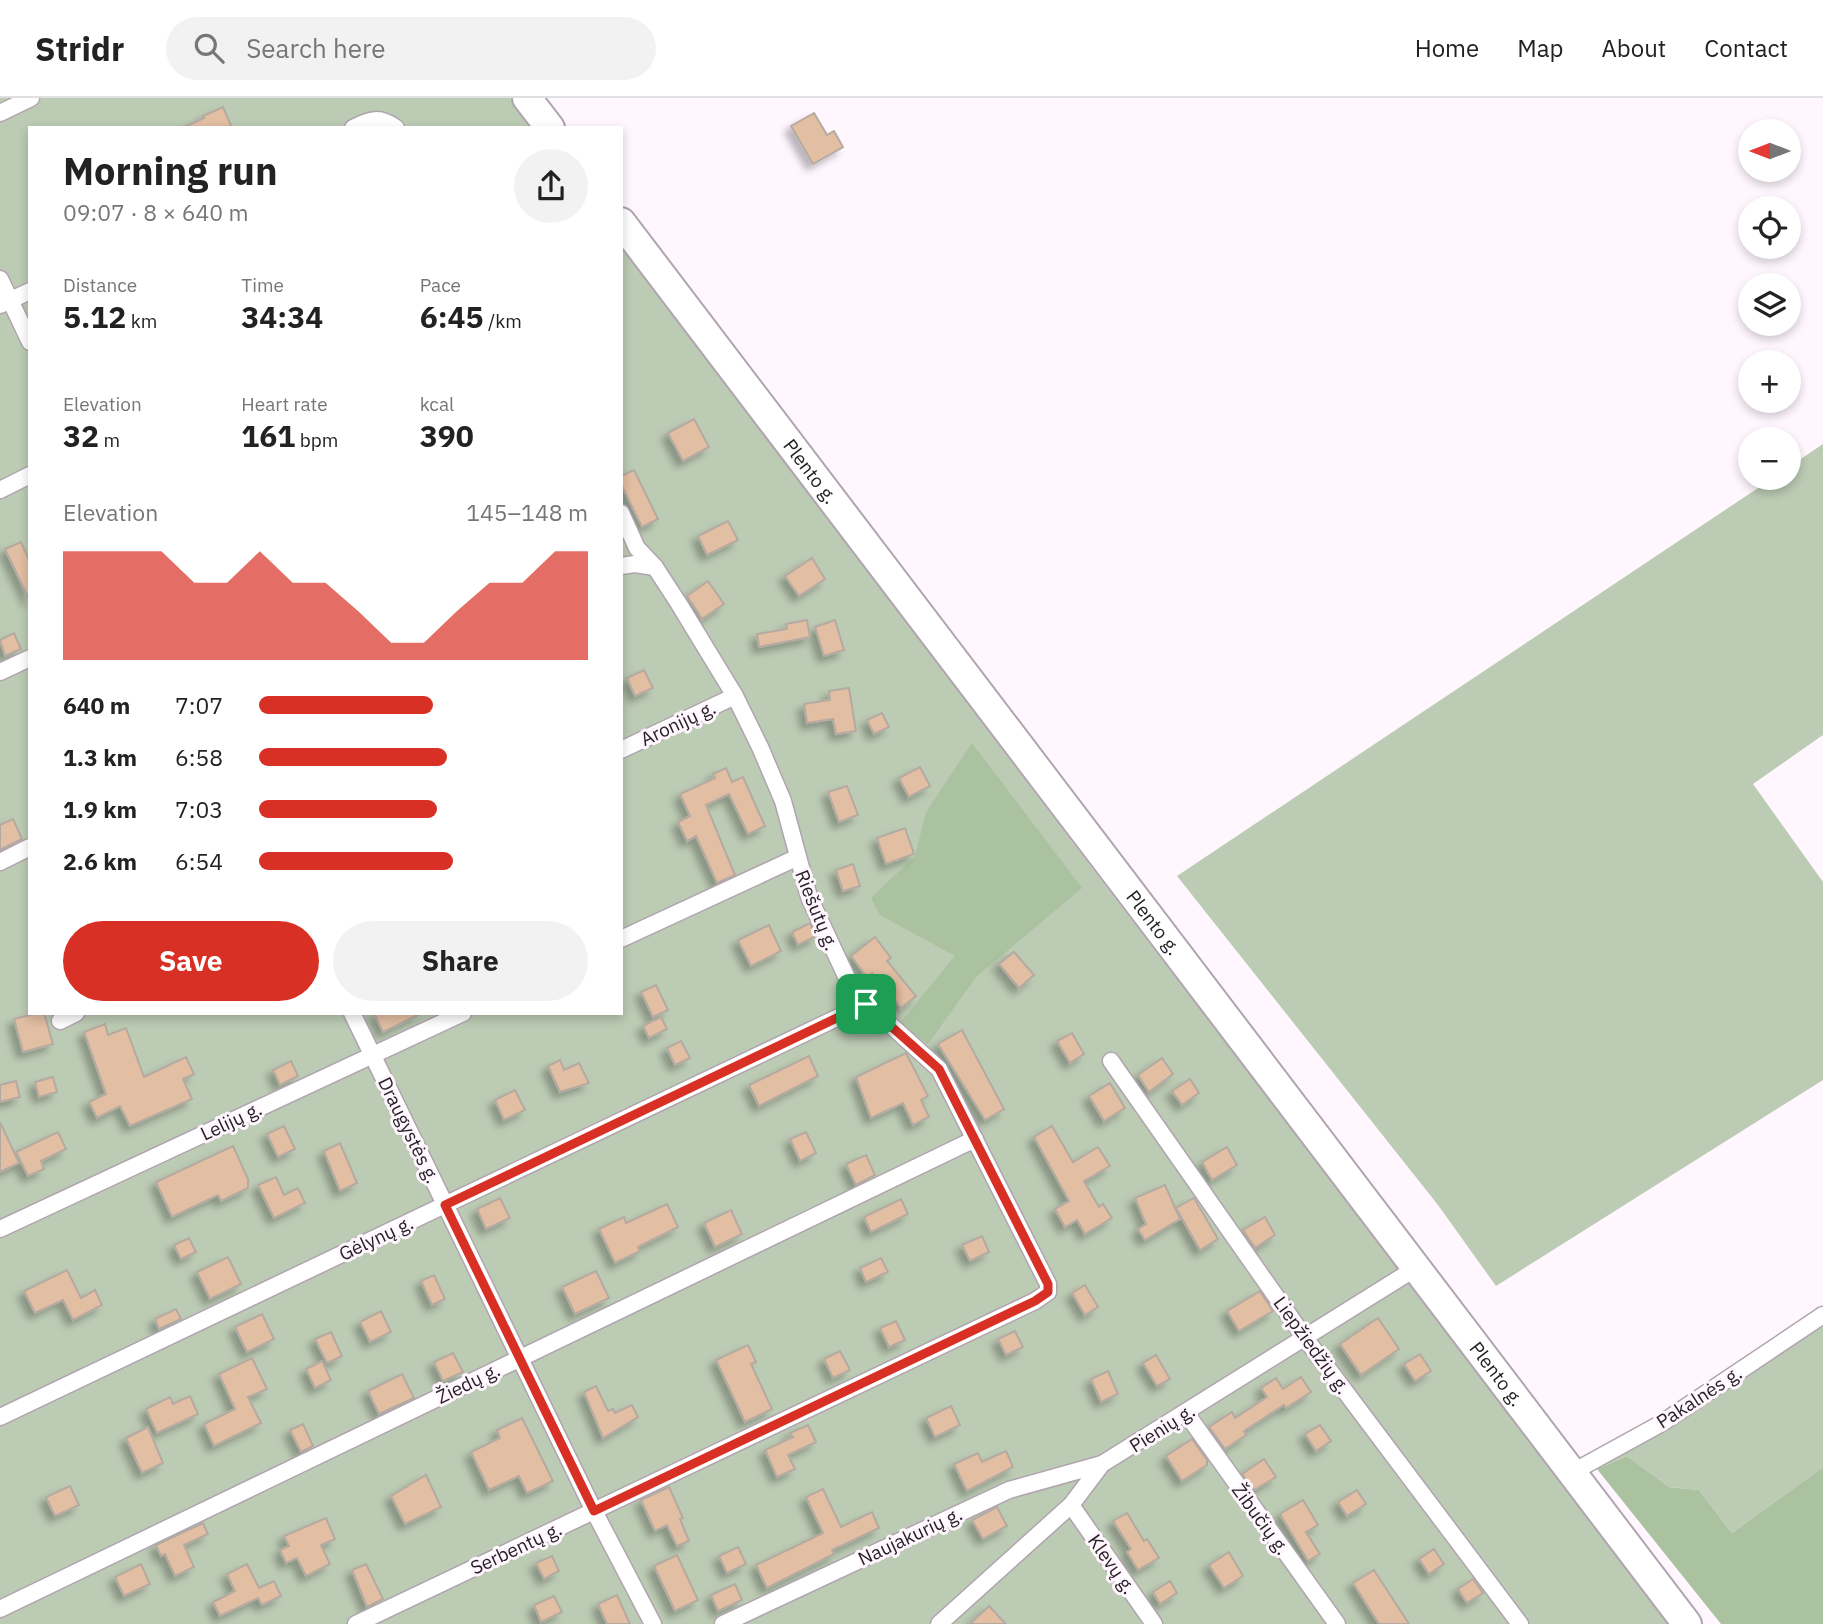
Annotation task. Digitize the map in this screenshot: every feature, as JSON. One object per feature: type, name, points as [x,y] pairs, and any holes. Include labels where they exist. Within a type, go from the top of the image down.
[{"type":"highway","points":[[527,98],[548,126]]},
{"type":"highway","name":"Plento g.","points":[[623,225],[1687,1624]]},
{"type":"street","points":[[0,113],[32,98]]},
{"type":"street","points":[[358,126],[372,119],[386,121],[393,126]]},
{"type":"street","points":[[0,279],[5,303],[28,339]]},
{"type":"street","points":[[5,303],[28,291]]},
{"type":"street","points":[[0,490],[28,476]]},
{"type":"street","name":"Riešutų g.","points":[[623,517],[637,548],[655,567],[735,696],[783,801],[808,897],[853,991],[939,1069],[1048,1284]]},
{"type":"street","points":[[623,566],[635,564],[655,567]]},
{"type":"street","points":[[0,672],[28,659]]},
{"type":"street","name":"Aronijų g.","points":[[623,749],[735,696]]},
{"type":"street","points":[[0,862],[28,848]]},
{"type":"street","points":[[623,938],[796,858]]},
{"type":"street","name":"Gėlynų g.","points":[[0,1417],[866,1004]]},
{"type":"street","points":[[60,1021],[72,1015]]},
{"type":"street","name":"Draugystės g.","points":[[353,1015],[594,1511],[653,1624]]},
{"type":"street","name":"Lelijų g.","points":[[0,1229],[459,1015]]},
{"type":"street","name":"Liepžiedžių g.","points":[[1111,1061],[1305,1338],[1520,1624]]},
{"type":"street","name":"Žiedų g.","points":[[0,1609],[975,1139]]},
{"type":"street","name":"Pienių g.","points":[[939,1624],[1071,1505],[1102,1464],[1416,1268]]},
{"type":"street","name":"Serbentų g.","points":[[356,1624],[1035,1301],[1048,1292],[1048,1284]]},
{"type":"street","name":"Pakalnės g.","points":[[1571,1473],[1662,1423],[1823,1315]]},
{"type":"street","name":"Žibučių g.","points":[[1185,1413],[1337,1624]]},
{"type":"street","name":"Naujakurių g.","points":[[723,1624],[1009,1490],[1102,1464]]},
{"type":"street","name":"Klevų g.","points":[[1071,1505],[1154,1624]]},
{"type":"green space","points":[[0,98],[510,98],[531,126],[28,126],[28,1015],[623,1015],[623,248],[1098,876],[1670,1624],[0,1624]]},
{"type":"green space","points":[[1823,444],[1823,735],[1753,784],[1823,882],[1823,1080],[1496,1286],[1438,1205],[1177,876],[1755,490],[1801,490],[1801,459]]},
{"type":"green space","points":[[972,743],[1082,888],[976,977],[928,1044],[899,1024],[955,956],[880,915],[871,898],[915,856],[926,812]]},
{"type":"green space","points":[[1823,1313],[1823,1467],[1732,1533],[1699,1490],[1669,1487],[1627,1456],[1597,1469],[1596,1457]]},
{"type":"green space","points":[[1627,1456],[1669,1487],[1699,1490],[1732,1533],[1823,1467],[1823,1624],[1721,1624],[1597,1469]]},
{"type":"building","points":[[223,107],[231,126],[186,126],[204,118],[203,116]]},
{"type":"building","points":[[814,113],[827,135],[834,131],[843,147],[813,164],[791,126]]},
{"type":"building","points":[[694,419],[709,447],[683,461],[668,433]]},
{"type":"building","points":[[634,470],[658,519],[642,527],[623,488],[623,475]]},
{"type":"building","points":[[728,521],[738,540],[707,555],[698,536]]},
{"type":"building","points":[[21,542],[28,558],[28,597],[5,549]]},
{"type":"building","points":[[812,558],[825,579],[799,596],[785,576]]},
{"type":"building","points":[[708,581],[724,604],[702,619],[687,596]]},
{"type":"building","points":[[807,620],[810,637],[759,647],[757,634],[787,629],[786,624]]},
{"type":"building","points":[[835,620],[844,650],[824,656],[815,627]]},
{"type":"building","points":[[14,633],[21,649],[5,656],[0,640]]},
{"type":"building","points":[[644,670],[653,688],[635,696],[627,678]]},
{"type":"building","points":[[849,688],[856,731],[836,734],[833,719],[807,723],[804,704],[830,700],[829,691]]},
{"type":"building","points":[[882,713],[889,727],[874,734],[867,720]]},
{"type":"building","points":[[920,767],[930,786],[909,797],[899,778]]},
{"type":"building","points":[[726,768],[732,782],[743,777],[765,826],[748,834],[729,794],[706,805],[735,875],[717,883],[696,836],[687,841],[678,822],[690,816],[680,794],[715,778],[713,774]]},
{"type":"building","points":[[847,786],[858,815],[839,822],[828,792]]},
{"type":"building","points":[[13,819],[22,839],[0,850],[0,825]]},
{"type":"building","points":[[905,828],[914,854],[886,864],[877,838]]},
{"type":"building","points":[[853,864],[860,886],[843,891],[836,870]]},
{"type":"building","points":[[810,923],[816,936],[798,945],[792,932]]},
{"type":"building","points":[[769,925],[781,951],[751,966],[738,940]]},
{"type":"building","points":[[875,937],[891,958],[887,961],[916,996],[901,1008],[872,973],[867,977],[851,956]]},
{"type":"building","points":[[1014,952],[1034,975],[1019,988],[999,964]]},
{"type":"building","points":[[656,985],[668,1010],[653,1017],[641,992]]},
{"type":"building","points":[[45,1015],[53,1044],[23,1052],[14,1019]]},
{"type":"building","points":[[375,1015],[418,1015],[383,1032]]},
{"type":"building","points":[[661,1017],[667,1029],[649,1038],[643,1026]]},
{"type":"building","points":[[105,1024],[108,1035],[126,1028],[144,1077],[186,1057],[194,1074],[183,1079],[192,1099],[130,1126],[120,1106],[97,1118],[89,1102],[106,1094],[84,1032]]},
{"type":"building","points":[[962,1030],[1004,1109],[985,1120],[938,1044]]},
{"type":"building","points":[[1072,1033],[1084,1054],[1070,1063],[1057,1041]]},
{"type":"building","points":[[681,1041],[690,1058],[675,1065],[667,1048]]},
{"type":"building","points":[[906,1053],[928,1096],[921,1100],[929,1117],[913,1125],[903,1103],[871,1118],[856,1077]]},
{"type":"building","points":[[809,1056],[818,1076],[759,1106],[749,1085]]},
{"type":"building","points":[[1162,1058],[1173,1074],[1149,1092],[1138,1075]]},
{"type":"building","points":[[560,1060],[564,1070],[579,1063],[589,1083],[560,1092],[548,1066]]},
{"type":"building","points":[[291,1061],[298,1076],[280,1085],[273,1070]]},
{"type":"building","points":[[53,1077],[57,1092],[39,1097],[35,1082]]},
{"type":"building","points":[[1190,1079],[1199,1093],[1182,1105],[1172,1091]]},
{"type":"building","points":[[16,1081],[20,1097],[0,1102],[0,1085]]},
{"type":"building","points":[[1110,1083],[1125,1108],[1104,1121],[1089,1096]]},
{"type":"building","points":[[515,1090],[525,1110],[504,1120],[495,1100]]},
{"type":"building","points":[[0,1122],[19,1163],[0,1172]]},
{"type":"building","points":[[284,1126],[295,1149],[278,1157],[267,1134]]},
{"type":"building","points":[[1052,1126],[1073,1162],[1098,1147],[1110,1166],[1084,1181],[1099,1207],[1103,1204],[1112,1218],[1085,1234],[1077,1220],[1065,1227],[1055,1209],[1069,1201],[1034,1137]]},
{"type":"building","points":[[58,1132],[66,1149],[41,1161],[44,1169],[28,1176],[16,1152]]},
{"type":"building","points":[[806,1132],[816,1153],[800,1161],[790,1139]]},
{"type":"building","points":[[340,1143],[357,1183],[340,1191],[324,1151]]},
{"type":"building","points":[[233,1146],[248,1179],[248,1188],[221,1201],[218,1195],[172,1217],[156,1182]]},
{"type":"building","points":[[1227,1147],[1237,1165],[1212,1180],[1202,1162]]},
{"type":"building","points":[[866,1155],[875,1175],[856,1185],[846,1164]]},
{"type":"building","points":[[276,1177],[284,1195],[298,1188],[305,1203],[274,1218],[258,1185]]},
{"type":"building","points":[[1165,1185],[1180,1219],[1145,1240],[1138,1229],[1146,1224],[1135,1198]]},
{"type":"building","points":[[500,1198],[510,1218],[486,1229],[477,1209]]},
{"type":"building","points":[[1194,1198],[1218,1239],[1200,1250],[1176,1208]]},
{"type":"building","points":[[901,1199],[908,1214],[871,1232],[864,1217]]},
{"type":"building","points":[[667,1204],[678,1227],[638,1247],[640,1251],[615,1263],[599,1229],[624,1217],[626,1223]]},
{"type":"building","points":[[731,1210],[742,1234],[715,1247],[704,1223]]},
{"type":"building","points":[[1265,1217],[1275,1235],[1255,1248],[1243,1230]]},
{"type":"building","points":[[982,1236],[989,1252],[970,1261],[962,1245]]},
{"type":"building","points":[[189,1238],[196,1252],[181,1259],[174,1245]]},
{"type":"building","points":[[228,1257],[241,1284],[210,1299],[197,1272]]},
{"type":"building","points":[[881,1258],[888,1272],[866,1282],[860,1268]]},
{"type":"building","points":[[67,1270],[81,1298],[95,1290],[102,1305],[73,1320],[63,1300],[35,1313],[24,1291]]},
{"type":"building","points":[[596,1271],[609,1298],[575,1314],[562,1287]]},
{"type":"building","points":[[434,1275],[445,1299],[432,1305],[421,1281]]},
{"type":"building","points":[[1085,1285],[1098,1307],[1085,1315],[1072,1293]]},
{"type":"building","points":[[1260,1291],[1273,1311],[1239,1331],[1227,1311]]},
{"type":"building","points":[[176,1309],[181,1319],[159,1329],[155,1319]]},
{"type":"building","points":[[381,1311],[391,1332],[370,1342],[360,1322]]},
{"type":"building","points":[[262,1314],[274,1339],[247,1352],[235,1327]]},
{"type":"building","points":[[1378,1318],[1399,1349],[1361,1375],[1340,1344]]},
{"type":"building","points":[[896,1321],[905,1340],[889,1347],[880,1328]]},
{"type":"building","points":[[1015,1331],[1023,1347],[1006,1355],[998,1339]]},
{"type":"building","points":[[331,1332],[342,1356],[327,1363],[315,1339]]},
{"type":"building","points":[[748,1345],[756,1362],[751,1364],[772,1409],[745,1422],[716,1360]]},
{"type":"building","points":[[840,1351],[850,1370],[833,1378],[824,1359]]},
{"type":"building","points":[[453,1353],[463,1372],[443,1381],[434,1362]]},
{"type":"building","points":[[1420,1354],[1431,1371],[1415,1381],[1404,1364]]},
{"type":"building","points":[[1156,1355],[1170,1379],[1157,1386],[1143,1363]]},
{"type":"building","points":[[252,1358],[267,1389],[248,1397],[261,1423],[214,1446],[204,1424],[235,1409],[219,1374]]},
{"type":"building","points":[[322,1361],[331,1380],[315,1388],[306,1369]]},
{"type":"building","points":[[1108,1371],[1118,1394],[1101,1402],[1091,1379]]},
{"type":"building","points":[[402,1374],[414,1398],[379,1414],[368,1391]]},
{"type":"building","points":[[1301,1377],[1311,1392],[1286,1408],[1284,1405],[1244,1431],[1246,1435],[1225,1449],[1209,1427],[1232,1412],[1235,1418],[1267,1397],[1261,1388],[1276,1378],[1283,1389]]},
{"type":"building","points":[[596,1386],[608,1411],[613,1409],[615,1413],[632,1405],[638,1417],[603,1438],[584,1392]]},
{"type":"building","points":[[190,1396],[198,1414],[157,1433],[146,1409],[170,1397],[173,1404]]},
{"type":"building","points":[[951,1406],[960,1425],[935,1437],[926,1418]]},
{"type":"building","points":[[522,1418],[553,1481],[527,1493],[519,1476],[489,1490],[471,1452],[500,1438],[497,1430]]},
{"type":"building","points":[[303,1424],[313,1446],[301,1452],[290,1430]]},
{"type":"building","points":[[808,1425],[816,1442],[788,1455],[795,1469],[777,1477],[765,1450],[793,1437],[790,1433]]},
{"type":"building","points":[[1320,1425],[1331,1441],[1316,1451],[1305,1434]]},
{"type":"building","points":[[148,1427],[163,1463],[142,1473],[126,1438]]},
{"type":"building","points":[[1192,1439],[1207,1460],[1207,1465],[1182,1481],[1166,1456]]},
{"type":"building","points":[[1006,1451],[1013,1467],[967,1491],[954,1464],[978,1453],[982,1462]]},
{"type":"building","points":[[1264,1459],[1276,1477],[1254,1490],[1242,1474]]},
{"type":"building","points":[[426,1475],[441,1507],[405,1524],[391,1496]]},
{"type":"building","points":[[70,1486],[79,1505],[55,1516],[46,1497]]},
{"type":"building","points":[[669,1487],[683,1518],[680,1519],[689,1541],[677,1546],[667,1525],[655,1531],[641,1500]]},
{"type":"building","points":[[823,1489],[841,1527],[872,1512],[879,1528],[832,1550],[834,1554],[767,1588],[756,1565],[823,1533],[806,1497]]},
{"type":"building","points":[[1357,1490],[1366,1504],[1347,1516],[1338,1502]]},
{"type":"building","points":[[1303,1500],[1318,1525],[1306,1532],[1320,1554],[1308,1561],[1280,1514]]},
{"type":"building","points":[[997,1507],[1007,1526],[983,1539],[972,1520]]},
{"type":"building","points":[[1127,1513],[1144,1541],[1147,1539],[1159,1558],[1138,1570],[1127,1552],[1131,1549],[1113,1521]]},
{"type":"building","points":[[326,1518],[335,1539],[321,1545],[330,1564],[306,1576],[297,1558],[286,1563],[280,1550],[289,1546],[284,1536]]},
{"type":"building","points":[[203,1523],[208,1534],[184,1545],[194,1567],[175,1576],[165,1554],[161,1556],[156,1545]]},
{"type":"building","points":[[738,1547],[746,1564],[727,1573],[719,1556]]},
{"type":"building","points":[[1434,1549],[1444,1564],[1429,1574],[1419,1559]]},
{"type":"building","points":[[1229,1552],[1243,1576],[1224,1588],[1209,1565]]},
{"type":"building","points":[[677,1555],[698,1600],[675,1611],[654,1566]]},
{"type":"building","points":[[552,1556],[559,1571],[544,1579],[536,1563]]},
{"type":"building","points":[[141,1564],[150,1584],[124,1596],[115,1577]]},
{"type":"building","points":[[247,1564],[259,1588],[274,1581],[281,1596],[262,1605],[258,1598],[220,1616],[213,1602],[235,1591],[227,1574]]},
{"type":"building","points":[[366,1564],[383,1599],[367,1607],[352,1570]]},
{"type":"building","points":[[1374,1570],[1409,1624],[1379,1624],[1353,1583]]},
{"type":"building","points":[[1473,1579],[1483,1593],[1467,1603],[1458,1589]]},
{"type":"building","points":[[1170,1581],[1177,1593],[1160,1604],[1153,1592]]},
{"type":"building","points":[[735,1584],[742,1600],[718,1611],[711,1595]]},
{"type":"building","points":[[617,1595],[630,1624],[607,1624],[598,1604]]},
{"type":"building","points":[[554,1596],[562,1612],[541,1622],[534,1605]]},
{"type":"building","points":[[989,1606],[1006,1624],[970,1624]]},
{"type":"route","points":[[866,1004],[939,1069],[1048,1284],[1048,1292],[1042,1298],[594,1511],[445,1205],[866,1004]]}]
